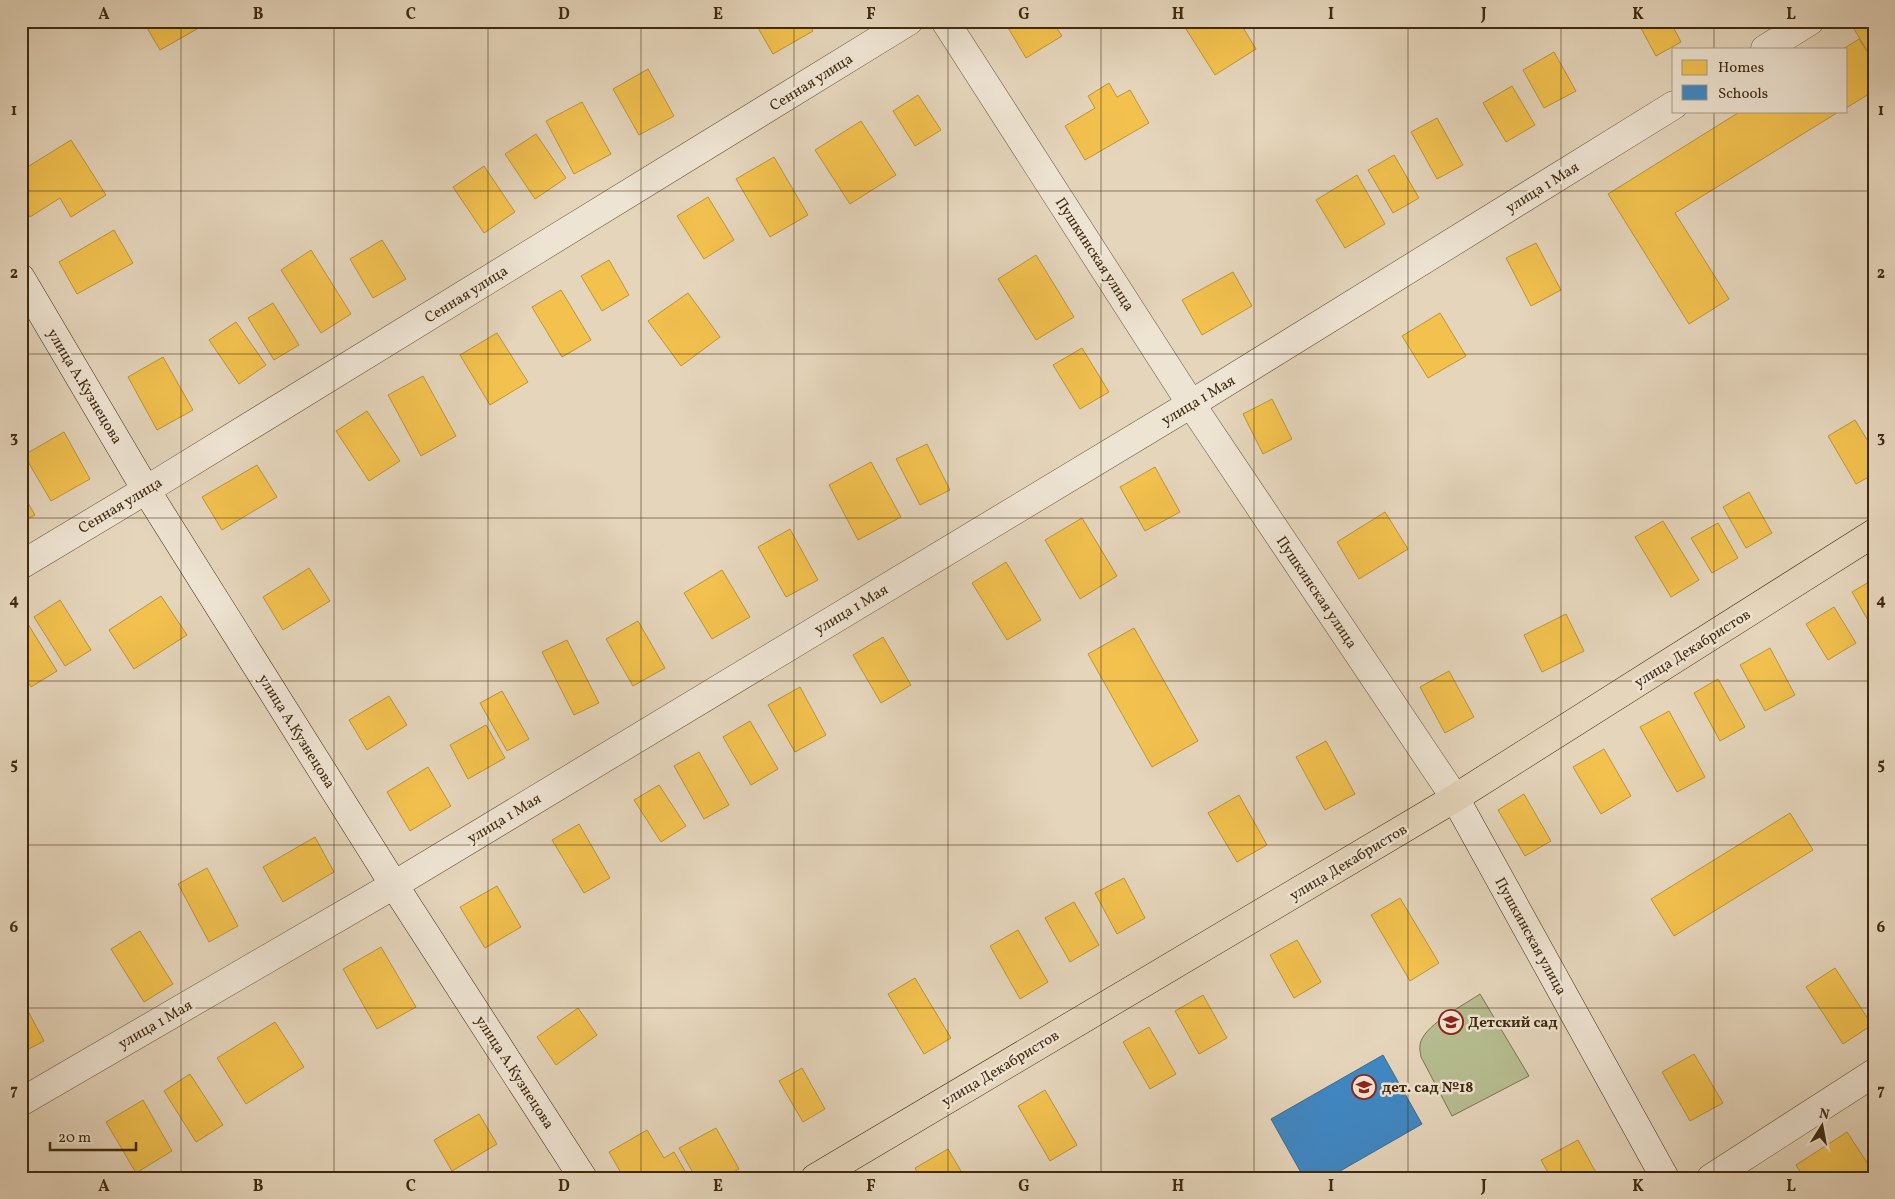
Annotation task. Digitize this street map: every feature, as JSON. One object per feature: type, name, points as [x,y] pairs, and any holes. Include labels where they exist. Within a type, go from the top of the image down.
[{"type":"main road","name":"улица Декабристов","points":[[816,1178],[1455,798],[1874,533]]},
{"type":"street","name":"Сенная улица","points":[[21,564],[146,490],[909,21]]},
{"type":"street","name":"Пушкинская улица","points":[[945,21],[1191,404],[1455,798],[1665,1178]]},
{"type":"street","points":[[1767,48],[1810,21]]},
{"type":"street","name":"улица 1 Мая","points":[[21,1102],[394,885],[1191,404],[1672,107]]},
{"type":"street","name":"улица А.Кузнецова","points":[[21,278],[146,490],[394,885],[583,1178]]},
{"type":"street","points":[[1711,1178],[1874,1073]]},
{"type":"green space","points":[[1480,994],[1529,1076],[1452,1116],[1421,1057],[1420,1043],[1425,1034],[1439,1021]]},
{"type":"building: Homes","points":[[143,21],[193,21],[197,29],[160,50]]},
{"type":"building: Homes","points":[[754,21],[808,21],[813,31],[773,54]]},
{"type":"building: Homes","points":[[1004,21],[1052,21],[1062,36],[1026,58]]},
{"type":"building: Homes","points":[[1181,21],[1239,21],[1256,49],[1215,75]]},
{"type":"building: Homes","points":[[1637,21],[1670,21],[1681,42],[1656,56]]},
{"type":"building: Homes","points":[[1867,21],[1874,21],[1874,62],[1854,29]]},
{"type":"building: Homes","points":[[1859,39],[1874,62],[1874,91],[1848,107],[1848,48],[1845,48]]},
{"type":"building: Homes","points":[[1554,52],[1576,91],[1544,108],[1523,70]]},
{"type":"building: Homes","points":[[648,69],[674,116],[639,135],[613,89]]},
{"type":"building: Homes","points":[[1109,83],[1117,97],[1130,90],[1149,123],[1085,160],[1065,126],[1095,108],[1088,96]]},
{"type":"building: Homes","points":[[1512,86],[1535,125],[1506,142],[1483,103]]},
{"type":"building: Homes","points":[[918,95],[941,130],[915,146],[893,111]]},
{"type":"building: Homes","points":[[582,102],[611,154],[574,174],[546,121]]},
{"type":"building: Homes","points":[[1739,112],[1838,112],[1675,213],[1729,299],[1689,324],[1608,194]]},
{"type":"building: Homes","points":[[1437,118],[1463,165],[1437,179],[1411,132]]},
{"type":"building: Homes","points":[[861,121],[896,175],[850,204],[815,150]]},
{"type":"building: Homes","points":[[536,134],[566,178],[535,199],[505,154]]},
{"type":"building: Homes","points":[[71,140],[106,195],[71,217],[60,198],[30,217],[21,203],[21,171]]},
{"type":"building: Homes","points":[[1394,155],[1419,198],[1393,213],[1368,170]]},
{"type":"building: Homes","points":[[774,157],[808,215],[770,237],[736,179]]},
{"type":"building: Homes","points":[[484,166],[515,212],[484,233],[453,187]]},
{"type":"building: Homes","points":[[1357,175],[1385,224],[1345,248],[1316,200]]},
{"type":"building: Homes","points":[[708,197],[734,240],[704,259],[677,216]]},
{"type":"building: Homes","points":[[114,230],[133,263],[77,294],[59,262]]},
{"type":"building: Homes","points":[[382,240],[406,279],[373,298],[350,259]]},
{"type":"building: Homes","points":[[1536,243],[1561,290],[1531,306],[1506,258]]},
{"type":"building: Homes","points":[[311,250],[351,314],[321,333],[281,270]]},
{"type":"building: Homes","points":[[1036,255],[1074,317],[1036,340],[998,279]]},
{"type":"building: Homes","points":[[609,260],[629,295],[602,311],[581,276]]},
{"type":"building: Homes","points":[[1233,272],[1252,306],[1202,335],[1182,300]]},
{"type":"building: Homes","points":[[561,290],[591,340],[562,357],[532,307]]},
{"type":"building: Homes","points":[[688,293],[720,337],[681,366],[648,321]]},
{"type":"building: Homes","points":[[273,303],[299,345],[274,360],[248,318]]},
{"type":"building: Homes","points":[[1440,313],[1466,356],[1428,378],[1402,336]]},
{"type":"building: Homes","points":[[236,322],[266,365],[239,384],[209,340]]},
{"type":"building: Homes","points":[[497,333],[528,382],[490,405],[460,355]]},
{"type":"building: Homes","points":[[1082,348],[1109,392],[1080,409],[1053,365]]},
{"type":"building: Homes","points":[[163,357],[193,410],[157,430],[128,377]]},
{"type":"building: Homes","points":[[423,376],[456,436],[421,456],[388,395]]},
{"type":"building: Homes","points":[[1272,399],[1292,439],[1263,454],[1243,414]]},
{"type":"building: Homes","points":[[367,411],[400,461],[369,481],[336,431]]},
{"type":"building: Homes","points":[[1855,420],[1874,451],[1874,474],[1856,484],[1828,436]]},
{"type":"building: Homes","points":[[64,432],[90,479],[51,501],[24,455]]},
{"type":"building: Homes","points":[[927,444],[950,490],[920,505],[896,459]]},
{"type":"building: Homes","points":[[871,462],[901,517],[858,540],[829,485]]},
{"type":"building: Homes","points":[[257,465],[277,497],[222,530],[202,497]]},
{"type":"building: Homes","points":[[1155,467],[1180,512],[1145,531],[1120,487]]},
{"type":"building: Homes","points":[[21,491],[35,515],[21,522]]},
{"type":"building: Homes","points":[[1749,492],[1772,533],[1746,548],[1723,507]]},
{"type":"building: Homes","points":[[1385,512],[1408,549],[1359,579],[1337,542]]},
{"type":"building: Homes","points":[[1082,518],[1117,576],[1080,599],[1045,540]]},
{"type":"building: Homes","points":[[1663,521],[1699,580],[1671,597],[1635,537]]},
{"type":"building: Homes","points":[[1718,523],[1738,558],[1712,573],[1691,538]]},
{"type":"building: Homes","points":[[790,529],[818,580],[786,597],[758,547]]},
{"type":"building: Homes","points":[[1006,562],[1041,620],[1007,640],[972,583]]},
{"type":"building: Homes","points":[[309,568],[330,601],[283,630],[263,597]]},
{"type":"building: Homes","points":[[722,570],[750,617],[712,639],[684,593]]},
{"type":"building: Homes","points":[[1874,579],[1874,631],[1852,592]]},
{"type":"building: Homes","points":[[161,596],[187,635],[134,669],[109,630]]},
{"type":"building: Homes","points":[[60,600],[91,650],[65,666],[34,617]]},
{"type":"building: Homes","points":[[1834,607],[1856,643],[1828,660],[1806,624]]},
{"type":"building: Homes","points":[[1566,614],[1584,651],[1542,672],[1524,635]]},
{"type":"building: Homes","points":[[26,621],[57,671],[31,687],[21,672],[21,624]]},
{"type":"building: Homes","points":[[638,621],[665,668],[633,686],[606,639]]},
{"type":"building: Homes","points":[[1134,628],[1198,741],[1152,767],[1088,654]]},
{"type":"building: Homes","points":[[883,637],[911,685],[881,703],[853,655]]},
{"type":"building: Homes","points":[[567,640],[599,703],[574,715],[542,652]]},
{"type":"building: Homes","points":[[1770,648],[1795,695],[1765,711],[1740,665]]},
{"type":"building: Homes","points":[[1449,671],[1474,717],[1445,733],[1420,687]]},
{"type":"building: Homes","points":[[1718,679],[1745,727],[1720,741],[1694,693]]},
{"type":"building: Homes","points":[[800,687],[826,735],[795,752],[768,705]]},
{"type":"building: Homes","points":[[502,691],[529,739],[507,751],[480,703]]},
{"type":"building: Homes","points":[[389,696],[407,725],[367,750],[349,720]]},
{"type":"building: Homes","points":[[1669,711],[1705,777],[1677,792],[1640,727]]},
{"type":"building: Homes","points":[[750,721],[778,769],[751,785],[723,737]]},
{"type":"building: Homes","points":[[486,725],[505,758],[468,779],[450,745]]},
{"type":"building: Homes","points":[[1326,741],[1355,794],[1325,810],[1296,757]]},
{"type":"building: Homes","points":[[1604,749],[1631,796],[1601,814],[1573,767]]},
{"type":"building: Homes","points":[[699,752],[729,805],[704,819],[674,766]]},
{"type":"building: Homes","points":[[428,767],[451,806],[410,831],[387,792]]},
{"type":"building: Homes","points":[[659,785],[686,826],[661,842],[634,800]]},
{"type":"building: Homes","points":[[1524,794],[1551,841],[1525,856],[1498,810]]},
{"type":"building: Homes","points":[[1239,795],[1267,845],[1237,862],[1208,813]]},
{"type":"building: Homes","points":[[1790,813],[1813,850],[1674,936],[1651,899]]},
{"type":"building: Homes","points":[[579,824],[610,878],[584,893],[552,840]]},
{"type":"building: Homes","points":[[315,837],[334,872],[283,902],[263,867]]},
{"type":"building: Homes","points":[[207,868],[238,926],[209,942],[178,884]]},
{"type":"building: Homes","points":[[1124,878],[1145,918],[1117,934],[1095,893]]},
{"type":"building: Homes","points":[[497,886],[521,927],[485,948],[460,907]]},
{"type":"building: Homes","points":[[1400,898],[1439,963],[1410,981],[1371,915]]},
{"type":"building: Homes","points":[[1074,902],[1099,945],[1070,962],[1045,918]]},
{"type":"building: Homes","points":[[1018,930],[1048,982],[1020,999],[990,946]]},
{"type":"building: Homes","points":[[140,931],[173,984],[144,1002],[111,949]]},
{"type":"building: Homes","points":[[1297,940],[1321,982],[1294,998],[1270,955]]},
{"type":"building: Homes","points":[[381,947],[416,1007],[377,1029],[343,969]]},
{"type":"building: Homes","points":[[1835,968],[1872,1025],[1843,1044],[1806,987]]},
{"type":"building: Homes","points":[[915,978],[951,1038],[924,1054],[888,994]]},
{"type":"building: Homes","points":[[1203,995],[1227,1038],[1199,1054],[1175,1011]]},
{"type":"building: Homes","points":[[21,998],[44,1041],[21,1053]]},
{"type":"building: Homes","points":[[578,1008],[597,1035],[556,1065],[537,1037]]},
{"type":"building: Homes","points":[[275,1022],[304,1067],[246,1104],[217,1058]]},
{"type":"building: Homes","points":[[1149,1027],[1176,1074],[1150,1089],[1123,1042]]},
{"type":"building: Homes","points":[[1694,1054],[1723,1103],[1690,1121],[1662,1072]]},
{"type":"building: Homes","points":[[802,1068],[825,1109],[803,1122],[779,1081]]},
{"type":"building: Homes","points":[[190,1074],[223,1125],[196,1142],[164,1091]]},
{"type":"building: Homes","points":[[1045,1090],[1077,1145],[1050,1161],[1018,1106]]},
{"type":"building: Homes","points":[[143,1100],[172,1151],[136,1173],[106,1122]]},
{"type":"building: Homes","points":[[479,1114],[497,1144],[452,1171],[434,1140]]},
{"type":"building: Homes","points":[[716,1128],[739,1169],[723,1178],[696,1178],[679,1148]]},
{"type":"building: Homes","points":[[647,1130],[664,1158],[674,1152],[689,1178],[624,1178],[609,1152]]},
{"type":"building: Homes","points":[[1847,1132],[1874,1173],[1874,1178],[1804,1178],[1796,1165]]},
{"type":"building: Homes","points":[[1578,1140],[1599,1178],[1551,1178],[1541,1160]]},
{"type":"building: Homes","points":[[948,1149],[965,1178],[920,1178],[915,1168]]},
{"type":"building: Schools","name":"дет. сад №18","points":[[1383,1055],[1422,1124],[1328,1178],[1304,1178],[1271,1119]]},
{"type":"building: Schools","points":[[37,1171],[41,1178],[25,1178]]},
{"type":"place","name":"Детский сад","points":[[1451,1022]]},
{"type":"place","name":"дет. сад №18","points":[[1364,1087]]}]
